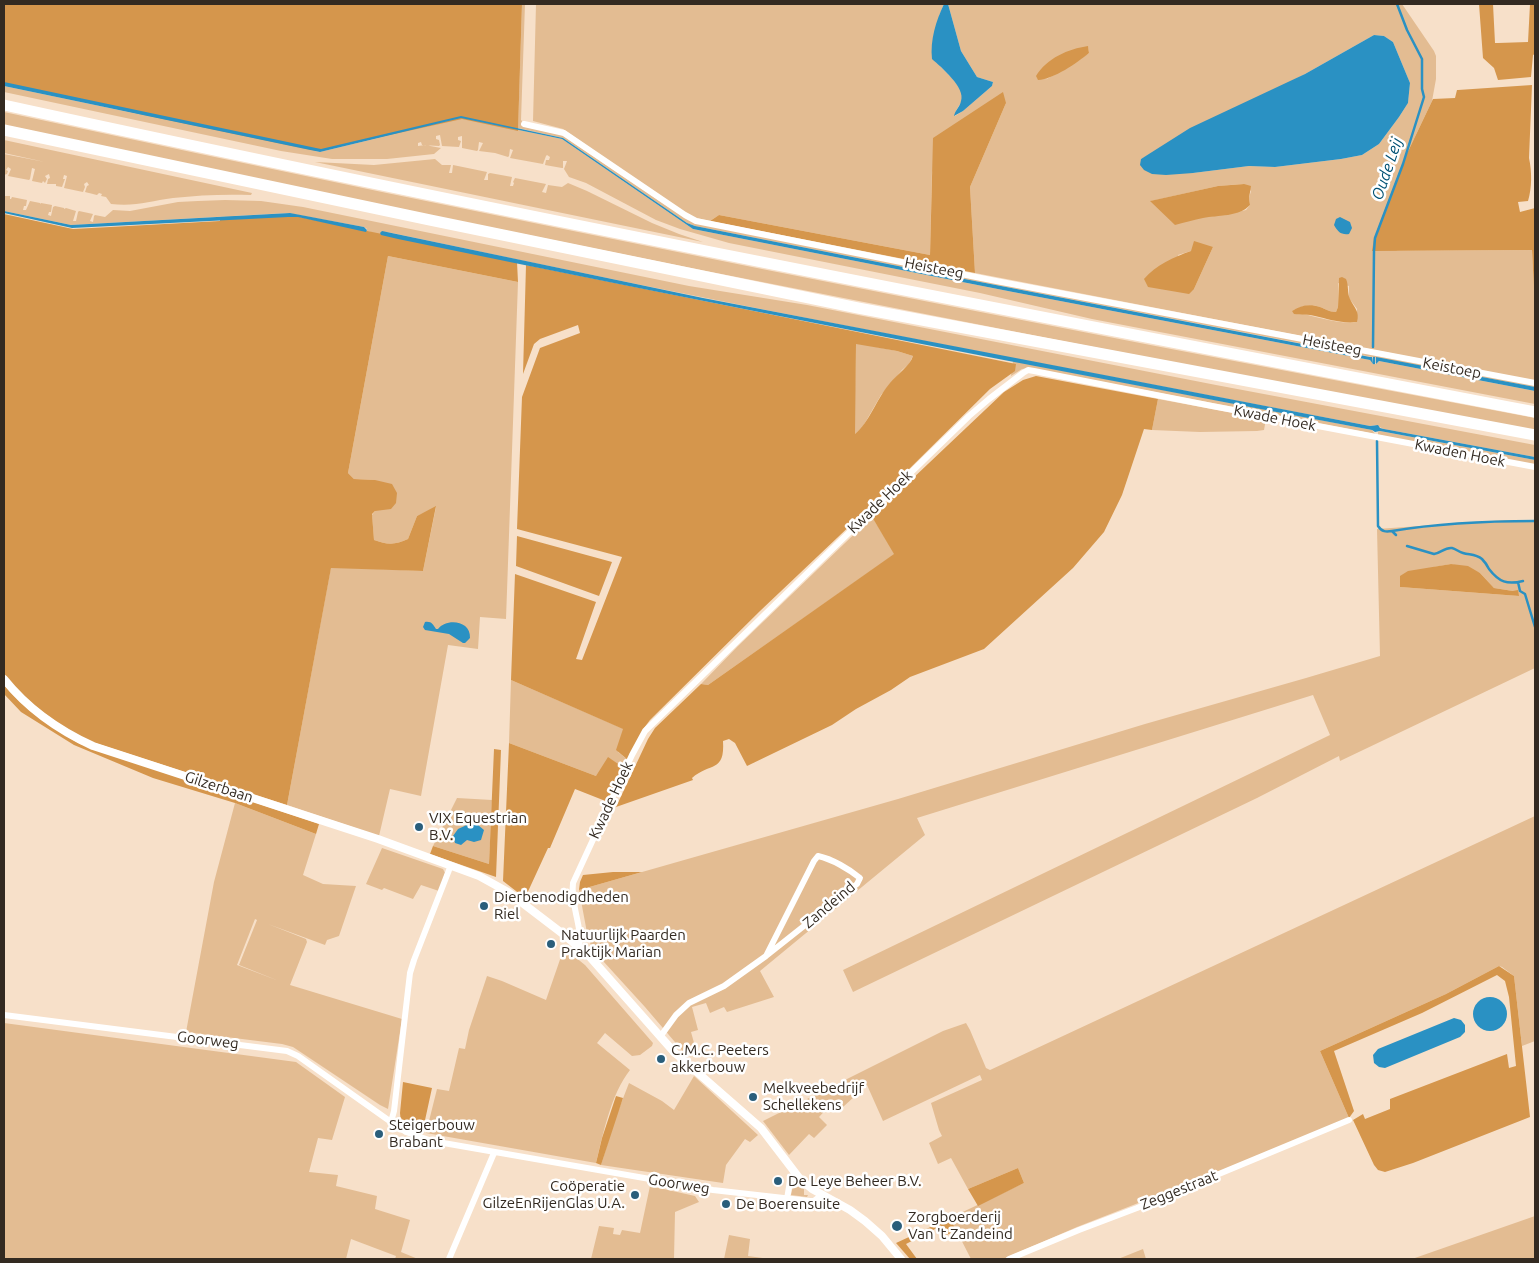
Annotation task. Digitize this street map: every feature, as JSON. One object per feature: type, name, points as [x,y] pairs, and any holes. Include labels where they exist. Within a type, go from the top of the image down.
[{"type":"highway","points":[[4,105],[814,274],[1535,412]]},
{"type":"highway","points":[[4,130],[858,308],[1535,436]]},
{"type":"street","name":"Heisteeg","points":[[524,124],[564,133],[696,221],[996,281],[1370,352]]},
{"type":"street","name":"Keistoep","points":[[1370,352],[1535,383]]},
{"type":"street","name":"Kwade Hoek","points":[[579,948],[581,939],[573,896],[573,883],[624,771],[645,731],[970,416],[988,399],[1023,372],[1034,370],[1385,438]]},
{"type":"street","name":"Kwaden Hoek","points":[[1385,438],[1535,467]]},
{"type":"street","name":"Gilzerbaan","points":[[4,679],[23,701],[37,713],[65,732],[93,746],[342,826],[451,865]]},
{"type":"street","name":"Zandeind","points":[[660,1037],[676,1015],[689,1003],[724,986],[766,956],[857,884],[860,878],[853,872],[824,857],[818,856],[766,956]]},
{"type":"street","points":[[390,1122],[394,1111],[410,973],[451,865],[479,876],[508,892],[579,948],[600,967],[674,1052],[761,1128],[795,1175],[822,1195],[850,1210],[865,1221],[889,1244],[901,1259]]},
{"type":"street","name":"Goorweg","points":[[4,1015],[287,1051],[298,1056],[390,1122],[406,1132],[432,1142],[687,1185],[787,1199],[814,1201],[822,1195]]},
{"type":"street","name":"Zeggestraat","points":[[1009,1259],[1349,1120]]},
{"type":"street","points":[[449,1259],[494,1153]]},
{"type":"street","points":[[787,1199],[790,1181],[795,1175]]},
{"type":"shaded area","points":[[4,4],[522,4],[518,131],[462,119],[318,151],[143,115],[4,83]]},
{"type":"shaded area","points":[[522,4],[525,4],[522,126],[560,134],[687,219],[1535,385],[1535,387],[949,276],[687,223],[563,138],[518,128]]},
{"type":"shaded area","points":[[536,4],[944,4],[939,16],[940,66],[961,90],[962,100],[955,116],[992,86],[993,82],[977,77],[961,51],[948,4],[1402,4],[1434,51],[1436,56],[1436,79],[1432,101],[1402,164],[1374,238],[1398,251],[1532,250],[1535,310],[1535,381],[975,273],[970,187],[1006,103],[932,172],[930,255],[719,215],[710,221],[696,218],[685,214],[563,129],[533,121]],"holes":[[[1374,35],[1384,36],[1393,42],[1410,83],[1408,103],[1379,144],[1362,155],[1275,167],[1249,166],[1193,173],[1141,159],[1305,74]],[[1088,47],[1089,53],[1045,80]],[[1243,184],[1251,191],[1250,205],[1246,210],[1205,217],[1151,201],[1218,186]],[[1213,247],[1194,289],[1178,255]],[[1338,283],[1349,286],[1349,298],[1357,309],[1357,322],[1333,321],[1292,311],[1302,307],[1313,306],[1336,312],[1338,307]]]},
{"type":"shaded area","points":[[1479,4],[1493,4],[1495,43],[1498,43],[1528,42],[1530,4],[1535,4],[1535,54],[1533,55],[1531,77],[1498,80],[1494,68],[1483,58]]},
{"type":"shaded area","points":[[1088,46],[1089,53],[1072,66],[1051,77],[1038,80],[1036,76],[1052,59],[1073,49]]},
{"type":"shaded area","points":[[1532,85],[1529,158],[1531,174],[1530,191],[1528,201],[1518,202],[1520,212],[1535,208],[1535,310],[1532,250],[1372,251],[1374,238],[1402,164],[1433,99],[1455,98],[1457,90]]},
{"type":"shaded area","points":[[4,86],[320,152],[461,118],[562,139],[693,229],[1370,360],[1373,364],[1379,361],[1535,391],[1535,404],[1092,319],[980,293],[729,243],[656,220],[586,183],[569,177],[564,169],[567,161],[563,161],[562,168],[545,165],[546,160],[549,160],[550,157],[547,155],[543,164],[510,158],[513,150],[510,149],[508,157],[479,151],[483,143],[479,142],[477,151],[462,148],[462,136],[458,137],[458,140],[461,141],[459,147],[442,146],[440,135],[436,136],[436,139],[439,140],[439,146],[426,145],[441,148],[434,154],[387,159],[332,159],[281,151],[4,92]]},
{"type":"shaded area","points":[[1003,92],[1006,103],[970,187],[975,273],[710,221],[719,215],[930,255],[933,138]]},
{"type":"shaded area","points":[[4,112],[577,232],[1535,418],[1535,431],[1088,346],[409,211],[4,125]]},
{"type":"shaded area","points":[[4,140],[252,193],[251,195],[212,195],[135,204],[111,204],[106,197],[101,196],[102,194],[99,193],[97,195],[85,192],[89,185],[87,182],[84,184],[83,192],[64,188],[67,176],[64,175],[63,179],[65,179],[62,187],[56,186],[56,184],[47,184],[50,178],[49,174],[45,176],[47,179],[45,183],[43,181],[42,183],[32,181],[35,169],[32,168],[29,180],[8,176],[11,169],[8,167],[6,170],[8,171],[7,174],[4,175],[4,154],[45,162],[4,153]]},
{"type":"shaded area","points":[[435,159],[442,165],[451,165],[449,173],[452,173],[453,165],[487,172],[484,180],[488,180],[488,174],[490,173],[512,177],[510,186],[513,186],[515,178],[546,184],[542,192],[546,193],[548,185],[562,187],[568,183],[652,223],[703,242],[315,162],[374,165]]},
{"type":"shaded area","points":[[1244,184],[1251,186],[1250,205],[1240,212],[1175,225],[1150,201],[1218,186]]},
{"type":"shaded area","points":[[5,196],[10,196],[10,199],[12,197],[27,200],[23,210],[26,210],[30,201],[52,205],[51,212],[48,215],[51,216],[55,206],[76,211],[73,221],[76,221],[79,211],[93,214],[90,221],[93,222],[95,215],[105,217],[113,210],[130,211],[178,202],[261,201],[303,207],[689,286],[807,305],[1535,445],[1535,457],[636,284],[392,233],[385,232],[381,235],[367,231],[364,227],[288,213],[71,225],[4,211]]},
{"type":"shaded area","points":[[4,214],[73,229],[220,221],[220,217],[280,215],[300,217],[517,262],[518,282],[388,256],[348,473],[354,479],[375,480],[392,484],[397,493],[396,503],[391,509],[375,511],[372,514],[374,540],[391,544],[408,539],[417,516],[436,506],[423,571],[331,568],[287,805],[89,741],[43,712],[22,694],[4,674]]},
{"type":"shaded area","points":[[1194,241],[1213,247],[1194,289],[1189,294],[1148,287],[1144,279],[1149,274],[1166,262],[1191,251]]},
{"type":"shaded area","points":[[388,256],[518,282],[506,619],[480,617],[478,649],[448,645],[421,796],[390,789],[379,836],[287,805],[331,567],[423,571],[436,507],[417,516],[408,539],[391,544],[374,540],[372,515],[375,511],[375,480],[354,479],[348,473]]},
{"type":"shaded area","points":[[526,265],[1016,364],[1015,371],[990,389],[650,720],[628,760],[616,750],[623,729],[511,680],[515,574],[596,602],[576,659],[582,660],[622,557],[517,529],[522,397],[540,348],[580,333],[578,325],[540,339],[534,344],[523,374]],"holes":[[[856,344],[897,351],[913,356],[906,367],[885,389],[865,423],[855,434]]]},
{"type":"shaded area","points":[[1339,278],[1346,279],[1349,297],[1357,312],[1357,322],[1341,322],[1313,315],[1294,314],[1292,311],[1295,309],[1309,305],[1336,312],[1338,307]]},
{"type":"shaded area","points":[[856,343],[913,356],[909,364],[881,395],[862,428],[854,435]]},
{"type":"shaded area","points":[[1013,361],[1372,430],[1375,434],[1029,368],[1022,369],[1011,376]]},
{"type":"shaded area","points":[[1036,376],[1158,399],[1152,430],[1144,429],[1122,495],[1104,532],[1073,568],[984,649],[910,677],[832,725],[747,766],[735,743],[729,739],[723,741],[722,758],[719,763],[699,773],[692,778],[693,780],[616,807],[655,728],[701,684],[708,685],[894,554],[872,517],[1004,392],[1023,380]]},
{"type":"shaded area","points":[[1158,399],[1266,419],[1264,430],[1200,432],[1152,430]]},
{"type":"shaded area","points":[[1380,431],[1535,460],[1535,465],[1378,435]]},
{"type":"shaded area","points":[[872,517],[895,554],[708,685],[701,684],[738,646]]},
{"type":"shaded area","points":[[1506,520],[1535,520],[1535,668],[1340,761],[1339,756],[1257,798],[853,992],[843,970],[1330,735],[1313,695],[917,818],[925,835],[760,971],[774,997],[727,1012],[724,1007],[710,1013],[706,1003],[692,1007],[698,1030],[691,1032],[696,1050],[686,1055],[593,950],[588,938],[579,890],[898,799],[1145,724],[1380,656],[1377,529]],"holes":[[[1451,564],[1480,573],[1494,588],[1513,591],[1519,596],[1400,587],[1434,567]]]},
{"type":"shaded area","points":[[517,536],[612,562],[599,596],[516,566]]},
{"type":"shaded area","points":[[1451,564],[1468,566],[1480,573],[1494,588],[1518,590],[1519,596],[1400,587],[1400,576],[1408,571]]},
{"type":"shaded area","points":[[511,680],[624,729],[618,752],[628,760],[624,768],[596,776],[509,743]]},
{"type":"shaded area","points":[[4,685],[39,718],[80,744],[319,824],[316,834],[235,803],[153,778],[74,745],[21,712],[4,694]]},
{"type":"shaded area","points":[[509,743],[596,776],[608,757],[624,768],[608,802],[575,789],[550,848],[548,848],[525,898],[503,881]]},
{"type":"shaded area","points":[[494,749],[501,750],[496,877],[430,854],[433,846],[489,864]]},
{"type":"shaded area","points":[[457,798],[492,800],[489,864],[433,846]]},
{"type":"shaded area","points":[[235,803],[316,834],[303,875],[323,884],[356,886],[339,936],[327,940],[325,945],[268,924],[306,939],[307,942],[290,985],[402,1019],[388,1109],[293,1047],[186,1032],[214,882]],"holes":[[[255,919],[257,920],[239,965],[279,981],[237,965]]]},
{"type":"shaded area","points":[[1535,816],[1535,1041],[1522,1046],[1514,976],[1499,966],[1446,994],[1320,1051],[1349,1118],[1077,1227],[1003,1259],[971,1259],[950,1218],[1024,1183],[1018,1168],[968,1189],[951,1158],[938,1164],[929,1143],[942,1136],[931,1103],[982,1080],[980,1075],[883,1121],[867,1085],[843,1107],[835,1100],[819,1117],[827,1125],[814,1138],[809,1134],[789,1155],[763,1121],[943,1031],[966,1023],[986,1068],[990,1070]]},
{"type":"shaded area","points":[[382,848],[443,869],[445,873],[439,891],[421,885],[413,899],[384,888],[382,890],[366,884]]},
{"type":"shaded area","points":[[642,872],[579,890],[583,875]]},
{"type":"shaded area","points":[[564,948],[585,965],[653,1043],[652,1046],[640,1055],[632,1056],[605,1033],[597,1043],[630,1070],[613,1102],[596,1163],[426,1133],[437,1089],[449,1091],[459,1048],[465,1049],[469,1030],[487,976],[546,1000]]},
{"type":"shaded area","points":[[1499,966],[1514,976],[1530,1117],[1413,1163],[1385,1172],[1378,1170],[1353,1120],[1363,1114],[1365,1119],[1390,1109],[1390,1099],[1507,1054],[1509,1068],[1516,1066],[1509,997],[1505,981],[1497,975],[1422,1013],[1334,1051],[1354,1111],[1349,1118],[1320,1051],[1446,994]]},
{"type":"shaded area","points":[[4,1023],[296,1062],[345,1097],[332,1140],[318,1138],[309,1172],[338,1175],[336,1186],[377,1196],[375,1209],[410,1220],[401,1252],[418,1259],[395,1259],[396,1256],[351,1239],[346,1259],[4,1259]]},
{"type":"shaded area","points":[[694,1076],[758,1135],[750,1142],[745,1139],[726,1165],[723,1183],[601,1165],[615,1119],[629,1083],[662,1101],[674,1110]]},
{"type":"shaded area","points":[[403,1082],[432,1088],[422,1134],[401,1123]]},
{"type":"shaded area","points":[[616,1096],[623,1098],[601,1165],[596,1163]]},
{"type":"shaded area","points":[[1018,1168],[1024,1183],[978,1206],[968,1189]]},
{"type":"shaded area","points":[[794,1181],[804,1189],[804,1195],[808,1195],[807,1197],[791,1195]]},
{"type":"shaded area","points":[[650,1186],[695,1196],[699,1202],[675,1212],[674,1259],[591,1259],[599,1226],[614,1228],[613,1234],[620,1235],[622,1230],[640,1233]]},
{"type":"shaded area","points":[[1535,1216],[1535,1259],[1412,1259]]},
{"type":"shaded area","points":[[950,1218],[958,1234],[951,1233],[942,1237],[937,1228],[906,1244],[917,1259],[910,1259],[896,1243]]},
{"type":"shaded area","points":[[729,1235],[750,1239],[748,1256],[770,1259],[724,1259]]},
{"type":"shaded area","points":[[1143,1249],[1146,1259],[1118,1259]]},
{"type":"water","points":[[944,4],[948,4],[961,51],[977,77],[993,82],[992,86],[963,111],[954,116],[961,101],[960,90],[952,78],[932,59],[934,31]]},
{"type":"water","points":[[1374,35],[1384,36],[1393,42],[1410,83],[1408,103],[1379,144],[1362,155],[1275,167],[1249,166],[1166,175],[1152,174],[1144,170],[1140,165],[1141,159],[1190,128],[1305,74]]},
{"type":"water","points":[[4,82],[321,149],[461,116],[563,138],[687,223],[695,226],[1372,357],[1373,364],[1370,360],[693,229],[562,139],[461,118],[320,152],[4,86]]},
{"type":"water","points":[[4,211],[71,225],[290,213],[364,227],[367,230],[366,232],[298,217],[72,228],[4,213]]},
{"type":"water","points":[[1340,217],[1350,222],[1352,228],[1349,234],[1340,232],[1334,225],[1336,219]]},
{"type":"water","points":[[382,231],[703,298],[1370,426],[1378,425],[1384,429],[1535,457],[1535,460],[1380,431],[1375,432],[763,313],[398,239],[381,235]]},
{"type":"water","points":[[1376,357],[1535,387],[1535,391],[1379,361],[1376,364]]},
{"type":"water","points":[[425,622],[431,623],[436,629],[452,622],[462,624],[467,627],[470,638],[463,643],[449,634],[425,630],[423,627]]},
{"type":"water","points":[[469,824],[478,825],[484,830],[481,840],[474,842],[467,840],[461,845],[455,843],[453,836],[458,829]]},
{"type":"water","points":[[1490,997],[1497,998],[1502,1002],[1506,1007],[1506,1021],[1502,1026],[1497,1030],[1490,1031],[1483,1030],[1478,1026],[1474,1021],[1473,1014],[1474,1007],[1478,1002],[1483,998]]},
{"type":"water","points":[[1454,1018],[1461,1020],[1465,1025],[1465,1032],[1460,1037],[1385,1068],[1379,1067],[1374,1063],[1373,1055],[1378,1049]]},
{"type":"waterway","name":"Oude Leij","points":[[1373,347],[1375,238],[1403,164],[1424,97],[1422,89],[1422,59],[1407,30],[1397,4]]},
{"type":"waterway","name":"Oude Leij","points":[[1374,358],[1374,363]]},
{"type":"waterway","name":"Oude Leij","points":[[1377,441],[1378,526],[1383,530],[1392,531],[1396,535]]},
{"type":"waterway","points":[[1392,531],[1464,523],[1535,521]]},
{"type":"waterway","name":"Oude Leij","points":[[1407,546],[1434,554],[1447,548],[1452,548],[1462,553],[1480,557],[1500,580],[1512,583],[1523,581]]},
{"type":"waterway","points":[[1518,582],[1520,591],[1525,594],[1535,627]]},
{"type":"place","name":"VIX Equestrian B.V.","points":[[419,827]]},
{"type":"place","name":"Dierbenodigdheden Riel","points":[[484,906]]},
{"type":"place","name":"Natuurlijk Paarden Praktijk Marian","points":[[551,944]]},
{"type":"place","name":"C.M.C. Peeters akkerbouw","points":[[661,1059]]},
{"type":"place","name":"Melkveebedrijf Schellekens","points":[[753,1097]]},
{"type":"place","name":"Steigerbouw Brabant","points":[[379,1134]]},
{"type":"place","name":"De Leye Beheer B.V.","points":[[778,1181]]},
{"type":"place","name":"Coöperatie GilzeEnRijenGlas U.A.","points":[[635,1195]]},
{"type":"place","name":"De Boerensuite","points":[[726,1204]]},
{"type":"place","name":"Zorgboerderij Van 't Zandeind","points":[[897,1226]]}]
